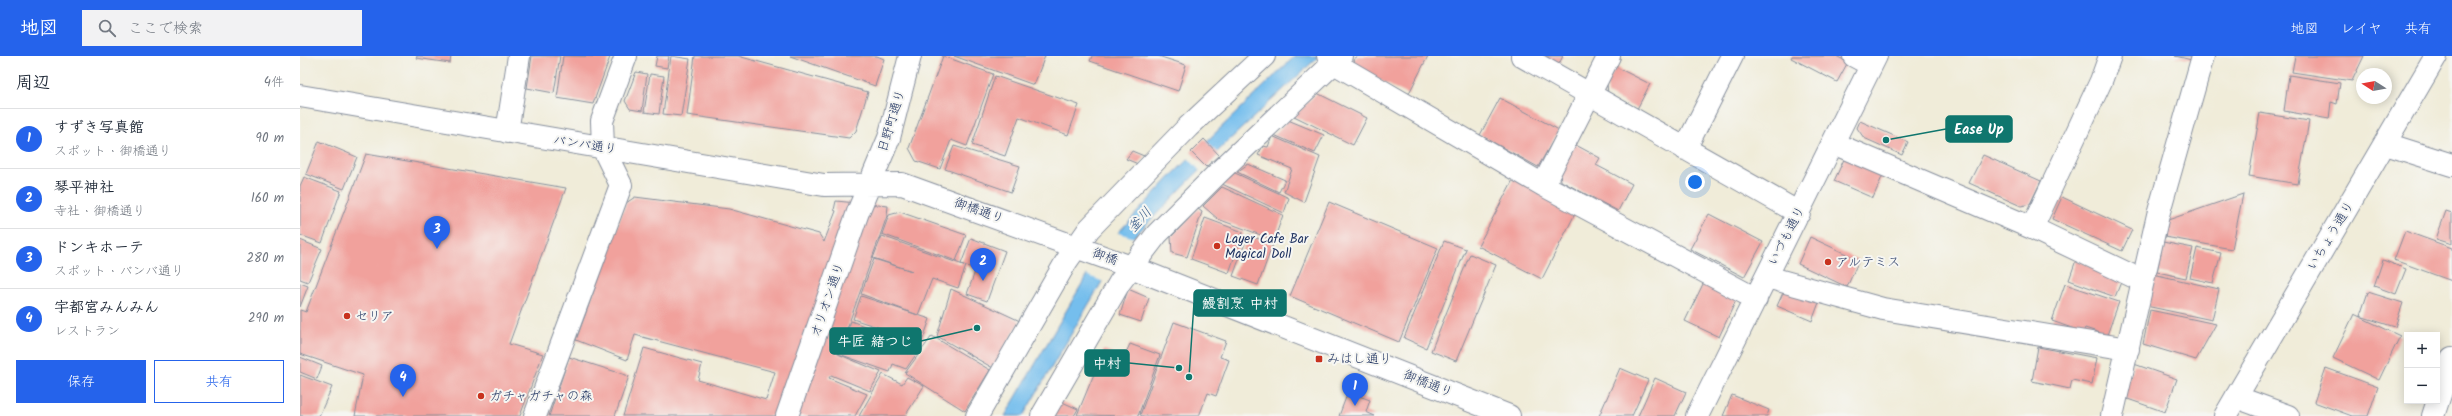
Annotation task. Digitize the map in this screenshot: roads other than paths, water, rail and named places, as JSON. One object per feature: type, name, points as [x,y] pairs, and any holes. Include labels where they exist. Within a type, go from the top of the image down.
[{"type":"street","points":[[507,132],[519,56]]},
{"type":"street","points":[[535,416],[621,184],[603,148],[602,121],[626,56]]},
{"type":"street","name":"日野町通り","points":[[870,184],[889,138],[910,56]]},
{"type":"street","points":[[977,416],[1085,250],[1089,229],[1188,127],[1264,56]]},
{"type":"street","points":[[1522,56],[1799,212]]},
{"type":"street","points":[[1543,185],[1609,56]]},
{"type":"street","points":[[1685,149],[1732,56]]},
{"type":"street","points":[[2032,228],[2101,81],[2110,56]]},
{"type":"street","points":[[2112,416],[2158,215],[2203,56]]},
{"type":"street","name":"いちょう通り","points":[[2224,416],[2386,144],[2436,56]]},
{"type":"street","points":[[1042,416],[1120,282],[1127,265],[1334,58],[1543,185],[1756,299]]},
{"type":"street","name":"いづも通り","points":[[1697,416],[1833,143],[1867,59]]},
{"type":"street","name":"バンバ通り","points":[[300,96],[824,185],[870,184]]},
{"type":"street","points":[[1833,143],[2032,228],[2143,281]]},
{"type":"street","points":[[2386,144],[2452,165]]},
{"type":"street","name":"御橋通り","points":[[870,184],[902,184],[1085,250]]},
{"type":"street","name":"オリオン通り","points":[[787,416],[858,212],[870,184]]},
{"type":"street","name":"御橋","points":[[1085,250],[1127,265]]},
{"type":"street","name":"御橋通り","points":[[1127,265],[1509,416]]},
{"type":"street","points":[[1767,277],[1883,309],[2128,349]]},
{"type":"street","points":[[2433,416],[2452,358]]},
{"type":"street","points":[[2236,397],[2288,416]]},
{"type":"water","name":"釜川","points":[[1295,56],[1319,56],[1225,144],[1132,239],[1113,263],[1023,416],[1005,416],[1101,251],[1174,173]]},
{"type":"place","name":"Ease Up","points":[[1886,140]]},
{"type":"place","name":"Layer Cafe Bar Magical Doll","points":[[1217,246]]},
{"type":"place","name":"ドンキホーテ","points":[[437,249]]},
{"type":"place","name":"アルテミス","points":[[1828,262]]},
{"type":"place","name":"琴平神社","points":[[983,281]]},
{"type":"place","name":"セリア","points":[[347,316]]},
{"type":"place","name":"牛匠 緒つじ","points":[[977,328]]},
{"type":"place","name":"みはし通り","points":[[1319,359]]},
{"type":"place","name":"中村","points":[[1179,368]]},
{"type":"place","name":"鰻割烹 中村","points":[[1189,377]]},
{"type":"place","name":"ガチャガチャの森","points":[[481,396]]},
{"type":"place","name":"宇都宮みんみん","points":[[403,397]]},
{"type":"place","name":"すずき写真館","points":[[1355,406]]}]
